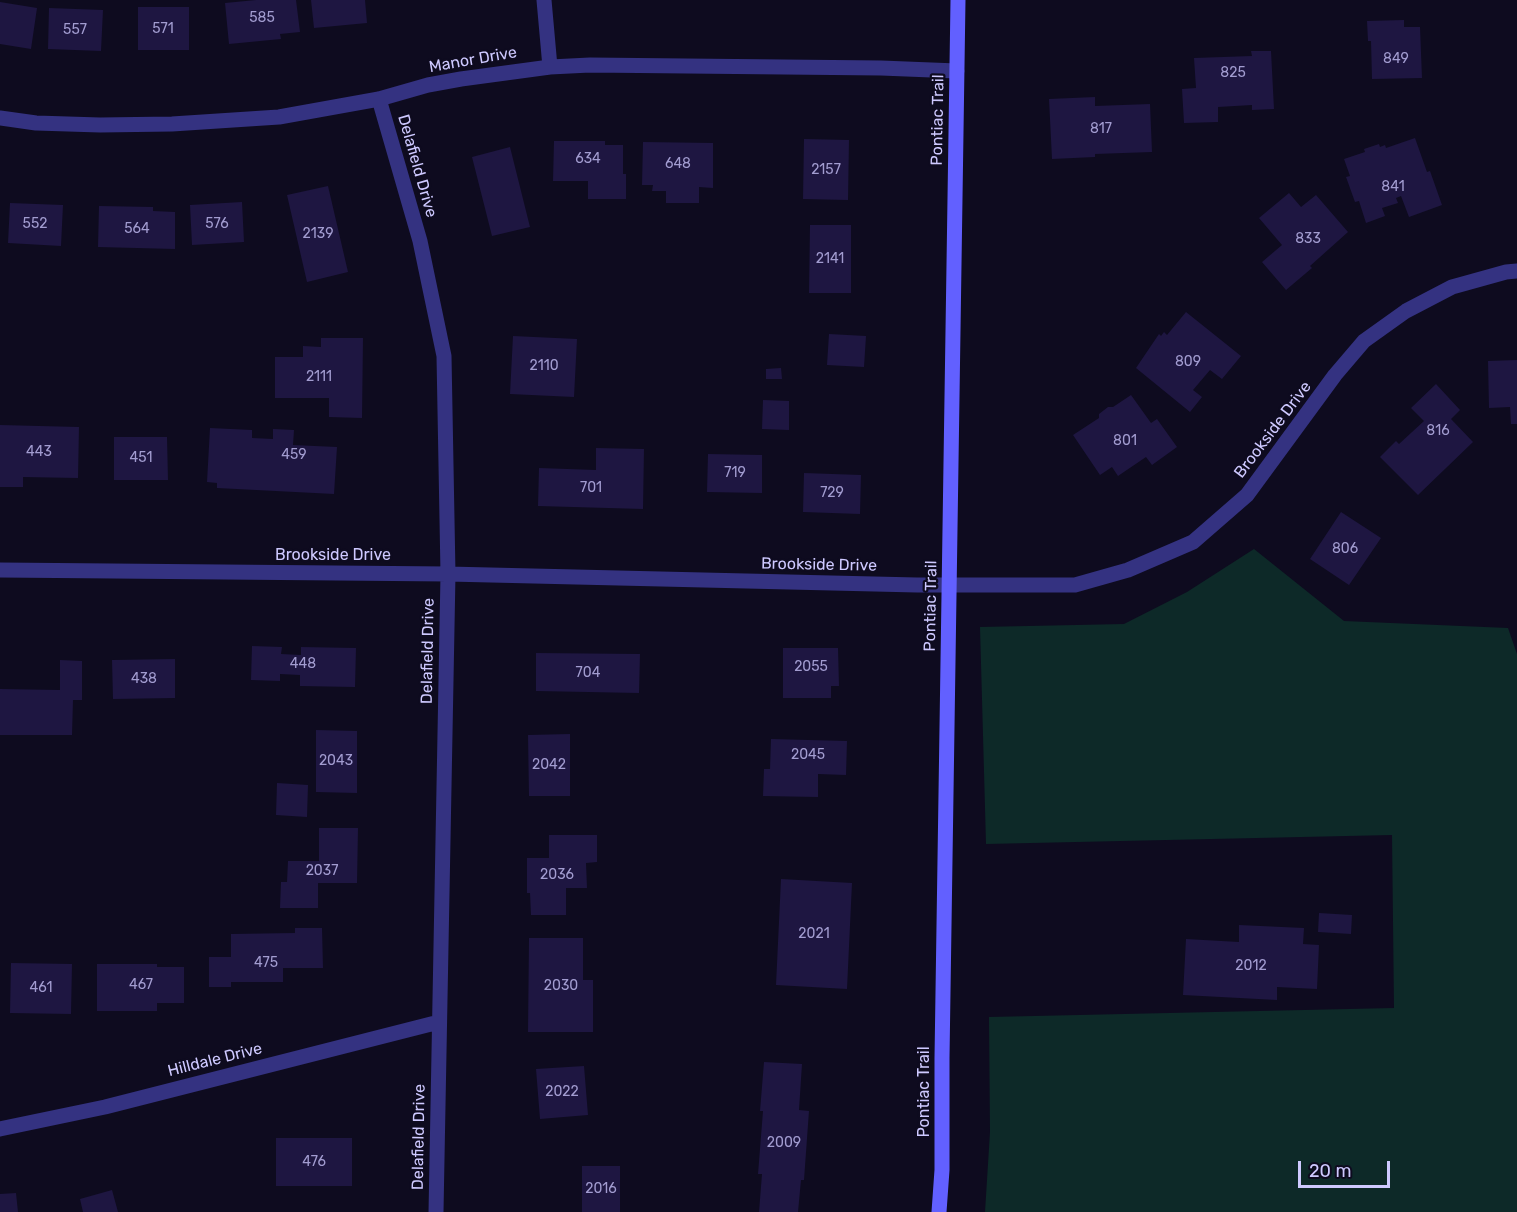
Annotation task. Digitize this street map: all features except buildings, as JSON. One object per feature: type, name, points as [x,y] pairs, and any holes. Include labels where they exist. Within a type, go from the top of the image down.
[{"type":"main road","name":"Pontiac Trail","points":[[939,1212],[942,1170],[958,0]]},
{"type":"street","points":[[544,0],[550,67]]},
{"type":"street","name":"Manor Drive","points":[[0,118],[47,123],[172,124],[279,117],[380,99],[428,85],[521,69],[550,67],[590,65],[957,70]]},
{"type":"street","name":"Delafield Drive","points":[[380,99],[420,241],[444,356],[448,574],[436,1212]]},
{"type":"street","name":"Brookside Drive","points":[[0,570],[448,574],[950,585],[1075,585],[1128,570],[1193,542],[1246,495],[1335,375],[1364,341],[1406,310],[1452,287],[1517,271]]},
{"type":"street","name":"Hilldale Drive","points":[[0,1129],[105,1107],[439,1022]]},
{"type":"green space","points":[[1254,549],[1344,621],[1508,628],[1517,654],[1517,1212],[985,1212],[990,1132],[989,1017],[1394,1008],[1392,835],[986,844],[980,627],[1124,624],[1187,592]]}]
